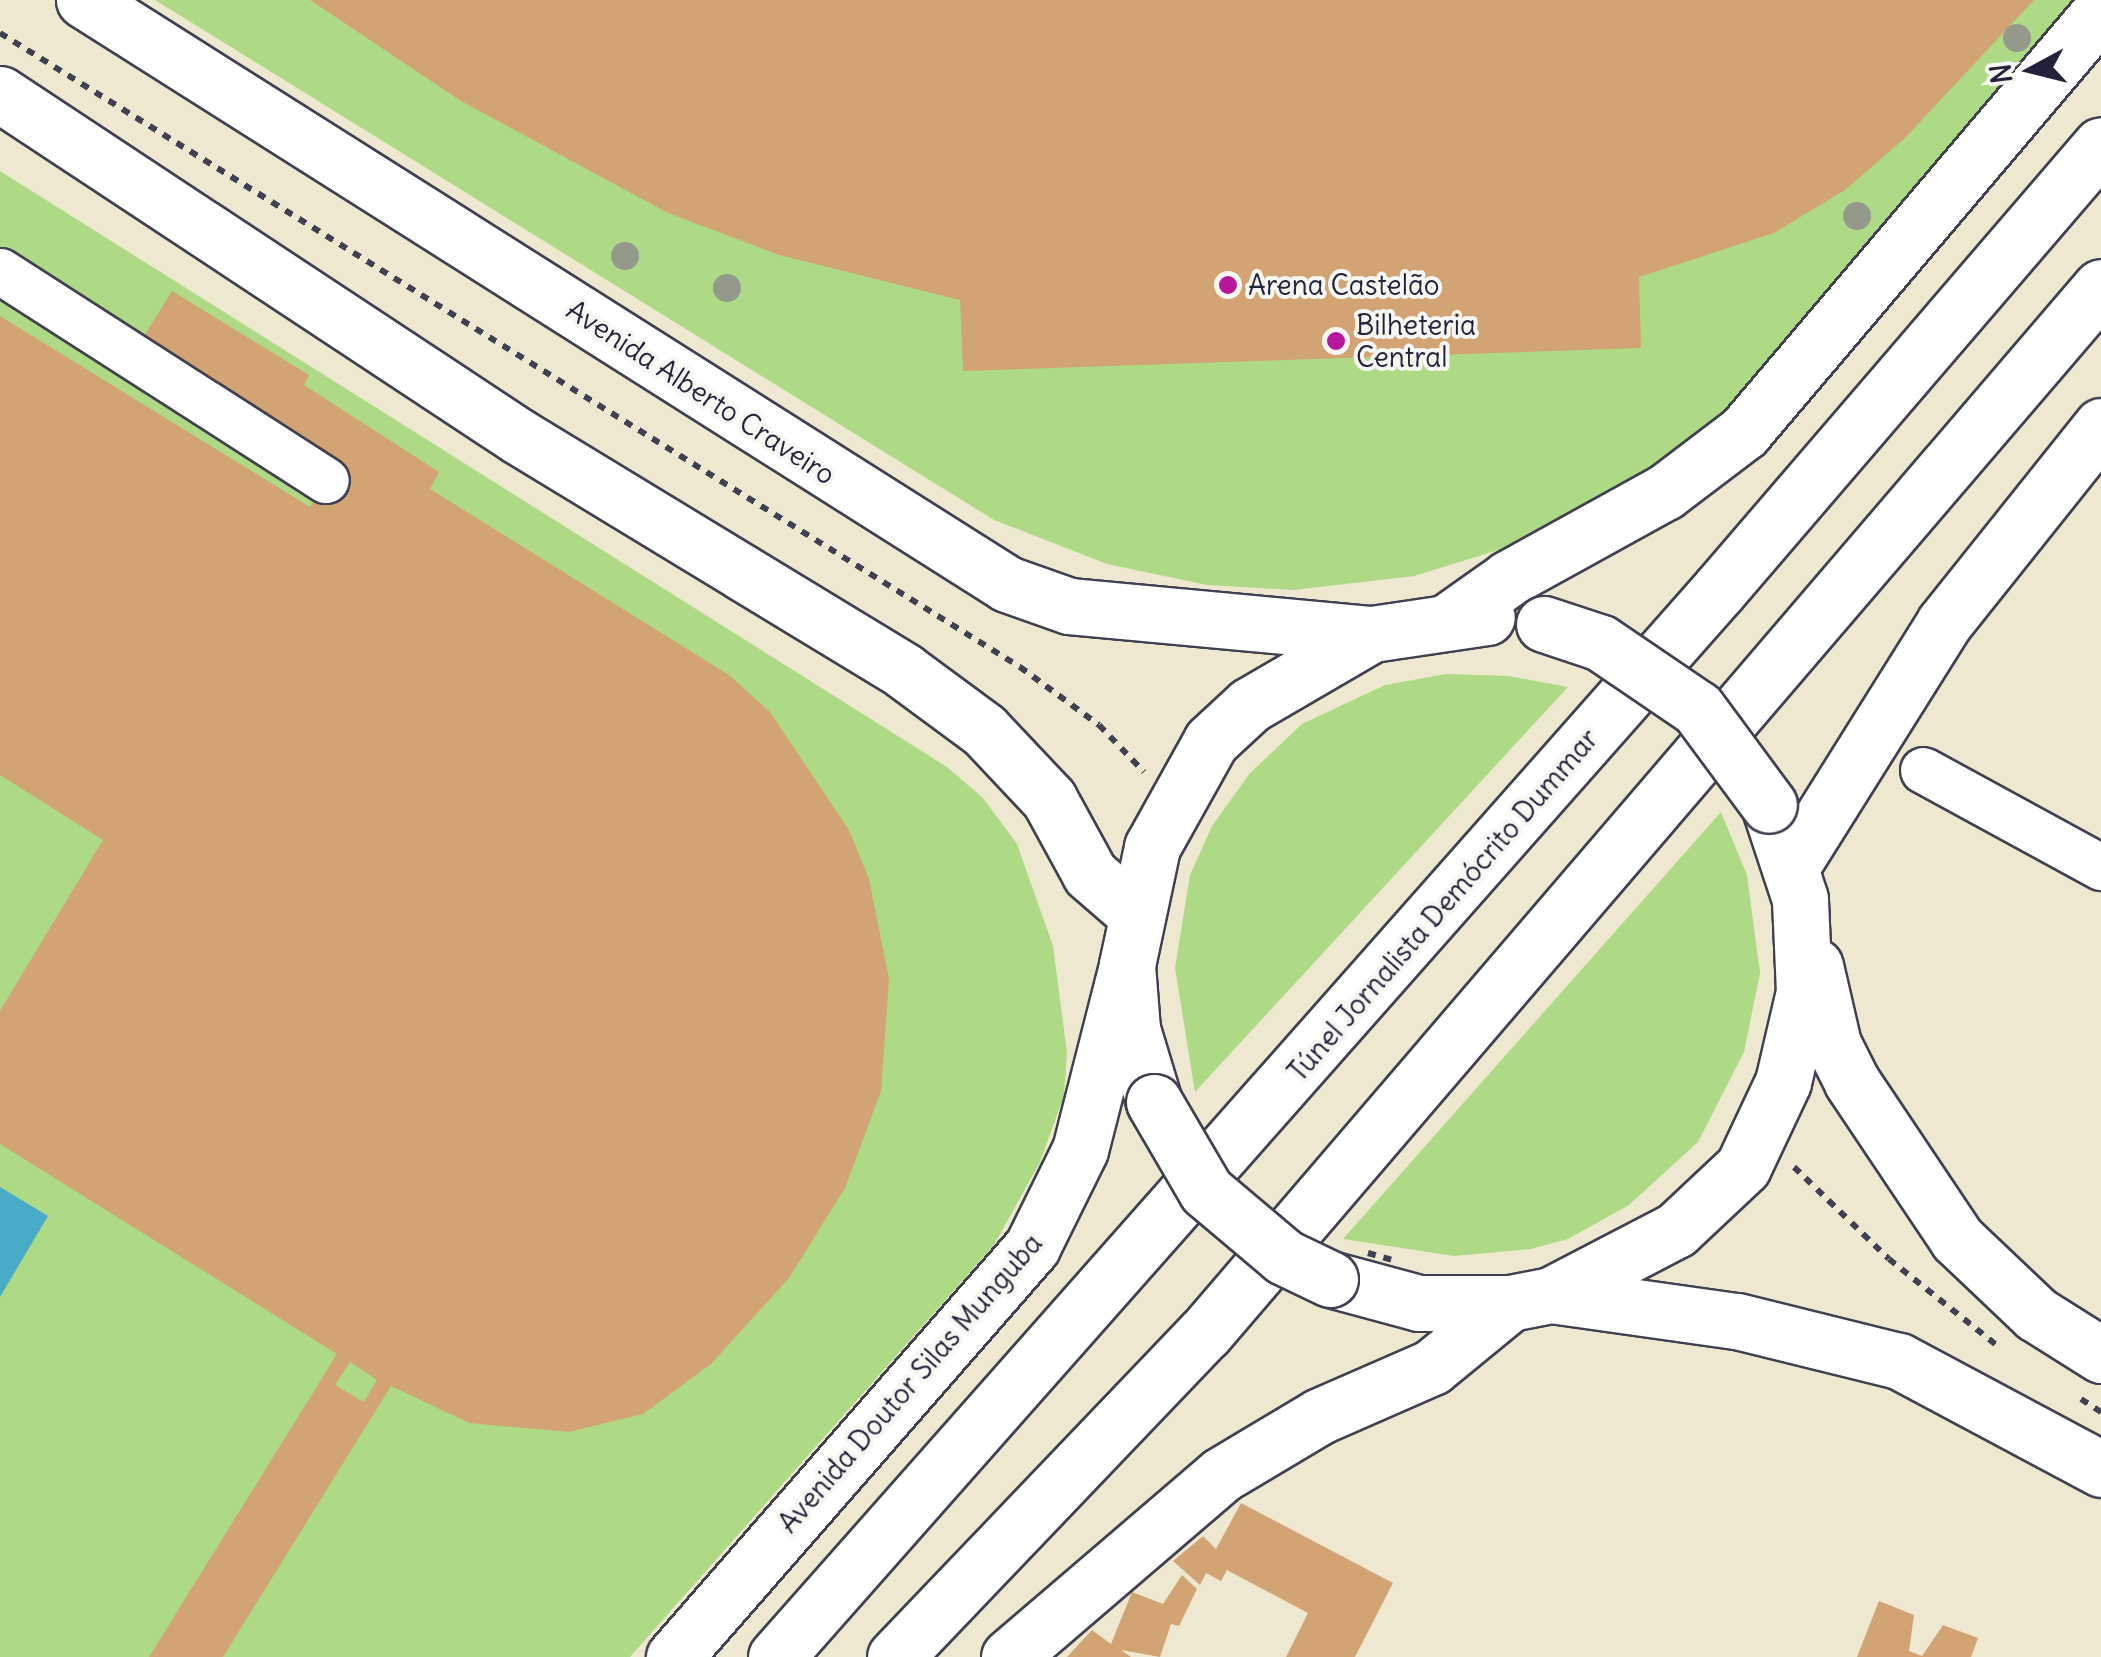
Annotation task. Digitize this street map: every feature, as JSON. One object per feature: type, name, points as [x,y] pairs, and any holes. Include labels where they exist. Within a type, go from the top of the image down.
[{"type":"main road","name":"Avenida Alberto Craveiro","points":[[84,0],[1007,584],[1068,606],[1372,634]]},
{"type":"main road","points":[[1450,620],[1509,578],[1666,492],[1744,432],[2101,11]]},
{"type":"main road","points":[[0,94],[518,436],[904,671],[984,730],[1049,800],[1131,939],[1132,1030],[1154,1102],[1206,1191],[1284,1257],[1330,1279],[1419,1303],[1530,1299],[1756,1325],[1899,1360],[2101,1469]]},
{"type":"main road","name":"Túnel Jornalista Demócrito Dummar","points":[[776,1657],[1706,605],[2101,146]]},
{"type":"main road","points":[[895,1657],[1205,1333],[2101,287]]},
{"type":"main road","points":[[1010,1657],[1220,1475],[1320,1416],[1432,1367],[1530,1299],[1676,1230],[1743,1167],[1783,1082],[1804,992],[1796,882],[1944,623],[2101,426]]},
{"type":"main road","points":[[1372,634],[1492,616],[1544,624],[1600,643],[1698,709],[1769,804],[1796,882],[1834,1044],[1881,1133],[1957,1239],[2036,1314],[2085,1374]]},
{"type":"main road","name":"Avenida Doutor Silas Munguba","points":[[674,1657],[1032,1246],[1080,1150],[1152,847],[1176,794],[1211,741],[1250,705],[1372,634]]},
{"type":"lane","points":[[0,271],[326,480]]},
{"type":"lane","points":[[1923,770],[2101,867]]},
{"type":"path","points":[[0,34],[1020,667],[1099,725],[1148,776]]},
{"type":"path","points":[[1785,1158],[1888,1259],[2006,1353]]},
{"type":"path","points":[[1392,1260],[1411,1263]]},
{"type":"path","points":[[2085,1374],[2101,1412]]},
{"type":"green space","name":"Arena Castelão","points":[[155,0],[2093,0],[1718,427],[1544,536],[1414,576],[1294,590],[1207,585],[1107,564],[994,520]]},
{"type":"green space","points":[[0,171],[947,767],[983,798],[1017,844],[1053,946],[1067,1053],[1064,1096],[1040,1162],[994,1245],[630,1657],[0,1657]]},
{"type":"green space","points":[[1446,674],[1509,676],[1568,687],[1195,1092],[1175,968],[1190,875],[1212,826],[1250,773],[1302,724],[1385,685]]},
{"type":"green space","points":[[1721,812],[1747,875],[1760,973],[1744,1052],[1698,1142],[1629,1205],[1568,1239],[1531,1249],[1454,1256],[1343,1239]]},
{"type":"water","points":[[0,1187],[48,1216],[0,1297]]},
{"type":"building","name":"Arena Castelão","points":[[310,0],[2034,0],[1905,138],[1845,190],[1774,233],[1639,277],[1641,348],[963,371],[960,300],[779,255],[668,213],[461,101]]},
{"type":"building","points":[[172,291],[309,375],[304,385],[439,472],[430,489],[729,675],[770,712],[849,830],[869,879],[889,979],[881,1091],[845,1188],[789,1278],[711,1364],[643,1414],[569,1432],[469,1423],[391,1386],[223,1657],[149,1657],[337,1354],[0,1144],[0,1011],[103,840],[0,775],[0,316],[310,507],[337,463],[141,341]],"holes":[[[350,1362],[377,1380],[364,1402],[335,1385]]]},
{"type":"building","points":[[1241,1503],[1393,1583],[1355,1657],[1286,1657],[1308,1613],[1227,1570],[1221,1581],[1206,1573],[1200,1585],[1173,1561],[1203,1536],[1216,1549]]},
{"type":"building","points":[[1182,1575],[1197,1589],[1179,1626],[1171,1624],[1160,1657],[1121,1650],[1131,1657],[1067,1657],[1092,1630],[1111,1644],[1132,1592],[1163,1604]]},
{"type":"building","points":[[1879,1601],[1914,1615],[1909,1651],[1922,1656],[1943,1625],[1978,1638],[1971,1657],[1857,1657]]},
{"type":"place","name":"Arena Castelão","points":[[1228,285]]},
{"type":"place","name":"Bilheteria Central","points":[[1336,341]]}]
